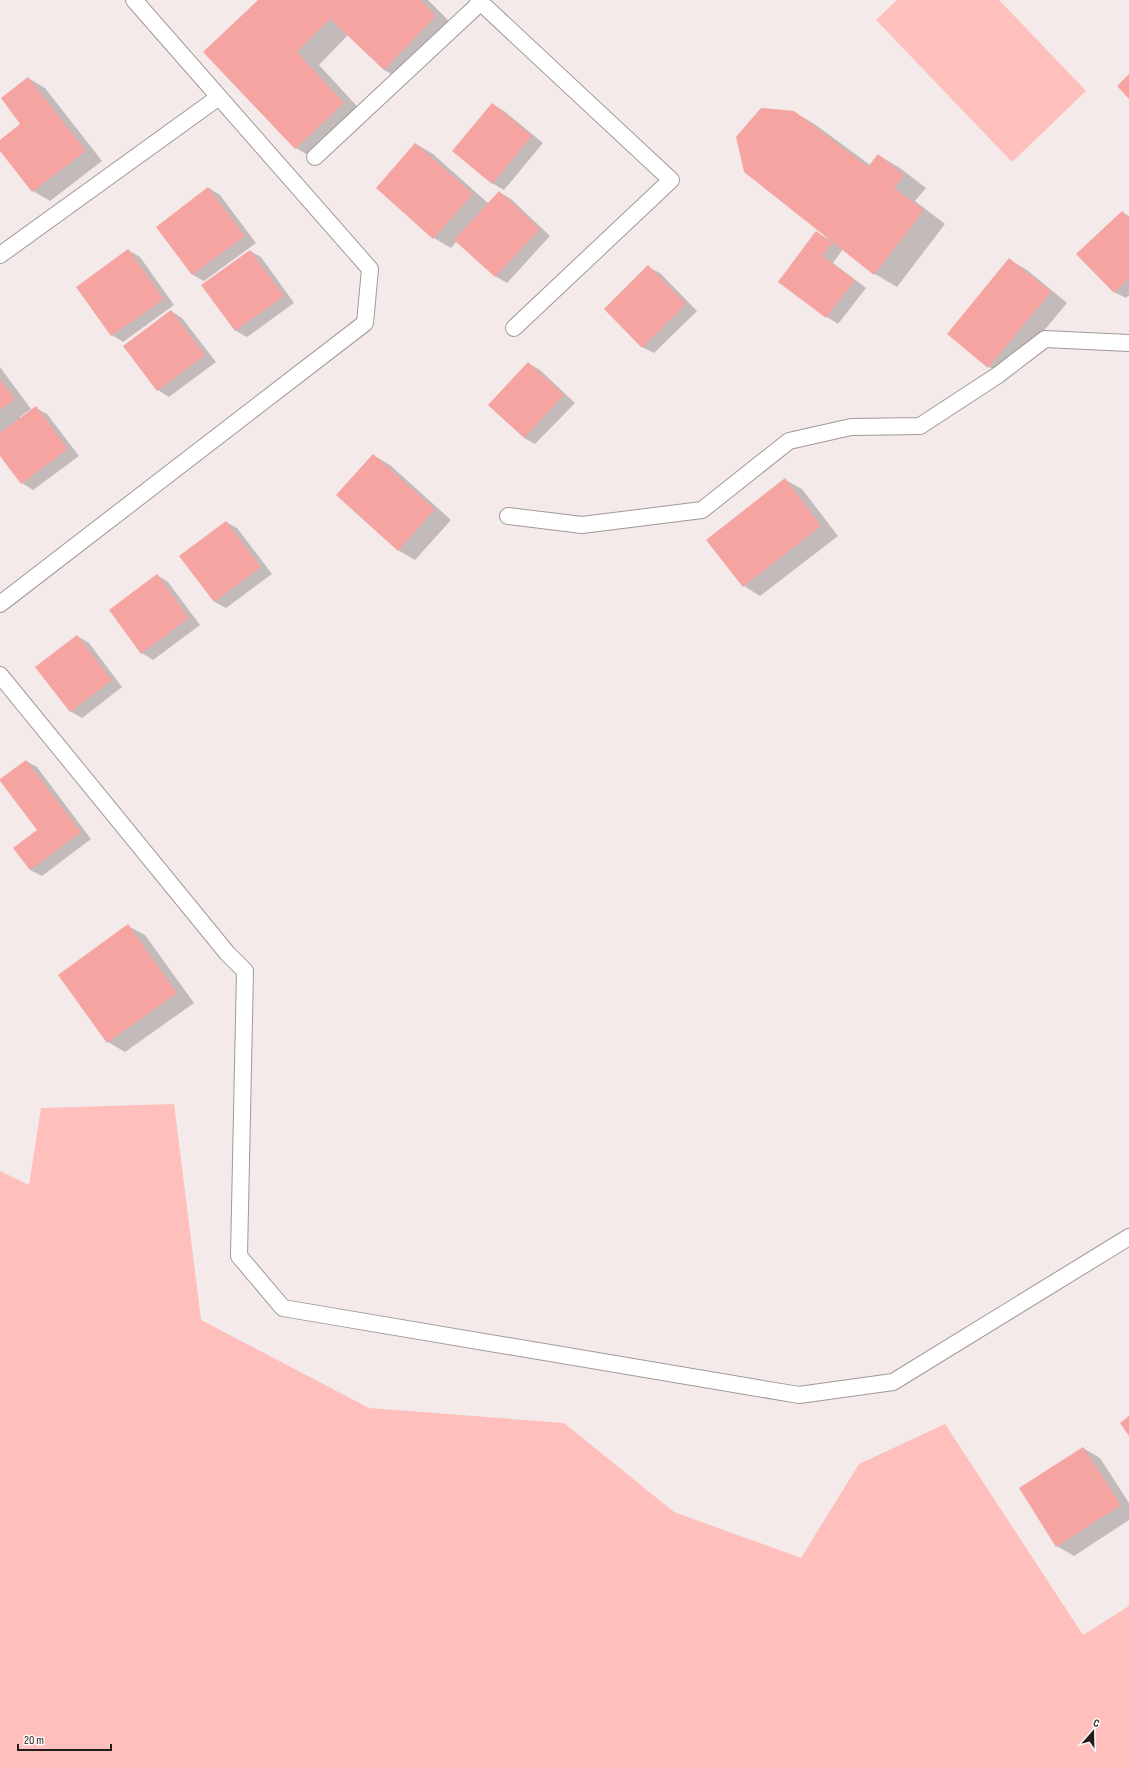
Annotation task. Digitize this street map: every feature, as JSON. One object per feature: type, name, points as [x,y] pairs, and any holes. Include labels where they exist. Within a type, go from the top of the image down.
[{"type":"lane","points":[[0,604],[365,323],[370,269],[134,0]]},
{"type":"lane","points":[[315,157],[479,1],[671,180],[514,328]]},
{"type":"lane","points":[[0,255],[219,97]]},
{"type":"lane","points":[[508,516],[582,525],[702,510],[788,441],[851,427],[920,426],[998,375],[1045,339],[1129,342]]},
{"type":"lane","points":[[0,675],[227,953],[245,971],[240,1256],[283,1308],[799,1395],[893,1382],[1129,1236]]},
{"type":"shaded area","points":[[897,0],[999,0],[1086,91],[1012,162],[876,20]]},
{"type":"shaded area","points":[[174,1104],[201,1320],[369,1408],[564,1423],[674,1512],[801,1558],[859,1464],[945,1424],[1083,1635],[1129,1606],[1129,1768],[0,1768],[0,1171],[29,1185],[41,1108]]},
{"type":"building","points":[[258,0],[420,0],[436,16],[384,70],[330,19],[297,52],[344,103],[295,149],[203,52]]},
{"type":"building","points":[[1129,74],[1129,99],[1117,86]]},
{"type":"building","points":[[28,77],[86,151],[32,192],[0,151],[0,140],[20,124],[1,98]]},
{"type":"building","points":[[492,103],[532,136],[492,184],[452,151]]},
{"type":"building","points":[[761,108],[794,111],[868,167],[878,154],[904,175],[894,188],[924,210],[874,275],[744,172],[736,137]]},
{"type":"building","points":[[415,143],[473,194],[433,239],[376,188]]},
{"type":"building","points":[[208,187],[245,236],[192,275],[156,227]]},
{"type":"building","points":[[499,191],[540,229],[495,277],[454,240]]},
{"type":"building","points":[[1122,211],[1129,218],[1129,278],[1114,293],[1076,254]]},
{"type":"building","points":[[816,231],[832,243],[822,256],[855,280],[826,318],[778,282]]},
{"type":"building","points":[[128,249],[164,299],[111,336],[76,287]]},
{"type":"building","points":[[250,250],[284,296],[235,331],[201,285]]},
{"type":"building","points":[[1009,258],[1051,292],[988,368],[947,334]]},
{"type":"building","points":[[648,265],[686,304],[642,348],[604,309]]},
{"type":"building","points":[[171,310],[205,355],[157,391],[123,346]]},
{"type":"building","points":[[528,362],[564,395],[524,438],[488,405]]},
{"type":"building","points":[[0,379],[15,399],[0,410]]},
{"type":"building","points":[[36,406],[68,449],[21,484],[0,456],[0,433]]},
{"type":"building","points":[[373,454],[435,509],[398,551],[336,495]]},
{"type":"building","points":[[785,478],[821,526],[743,587],[706,540]]},
{"type":"building","points":[[226,521],[261,567],[214,602],[179,556]]},
{"type":"building","points":[[157,574],[189,618],[141,654],[109,610]]},
{"type":"building","points":[[77,635],[112,680],[70,712],[35,667]]},
{"type":"building","points":[[26,760],[81,832],[30,870],[13,848],[37,830],[0,781],[0,779]]},
{"type":"building","points":[[128,924],[177,993],[107,1043],[58,975]]},
{"type":"building","points":[[1129,1416],[1129,1436],[1120,1423]]},
{"type":"building","points":[[1083,1447],[1121,1505],[1056,1547],[1019,1488]]}]
